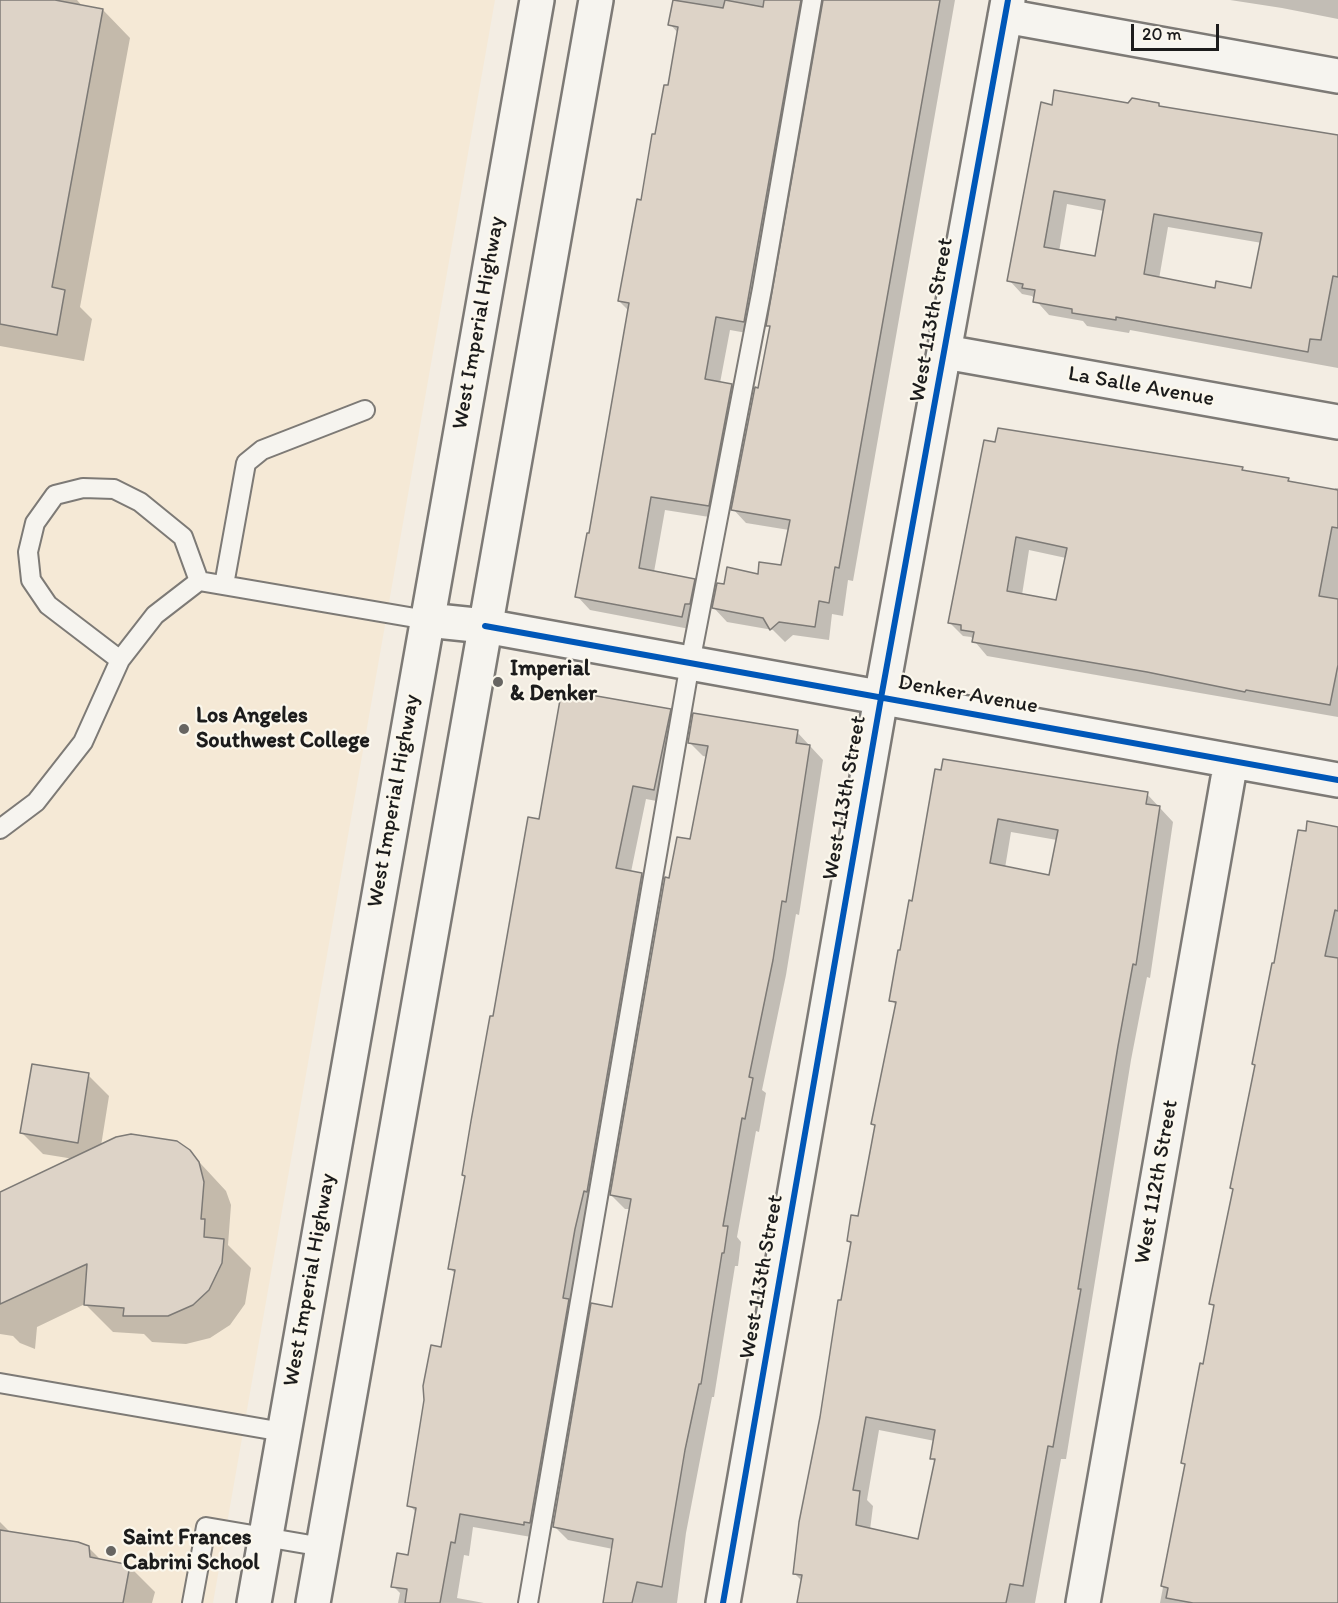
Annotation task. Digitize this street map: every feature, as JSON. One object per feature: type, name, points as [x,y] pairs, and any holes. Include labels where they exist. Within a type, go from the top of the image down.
[{"type":"street","name":"West Imperial Highway","points":[[254,1603],[537,0]]},
{"type":"street","points":[[313,1603],[596,0]]},
{"type":"street","points":[[1006,8],[1338,76]]},
{"type":"street","name":"West 113th Street","points":[[723,1603],[881,698],[1006,8]]},
{"type":"street","name":"La Salle Avenue","points":[[945,352],[1338,422]]},
{"type":"street","name":"Denker Avenue","points":[[426,620],[485,626],[1338,780]]},
{"type":"street","name":"West 112th Street","points":[[1083,1603],[1231,761]]},
{"type":"lane","points":[[528,1603],[690,663],[762,289],[812,0]]},
{"type":"lane","points":[[224,585],[246,463],[262,450],[365,410]]},
{"type":"lane","points":[[120,660],[48,605],[31,580],[28,552],[35,523],[55,495],[83,488],[114,489],[140,502],[183,537],[198,581]]},
{"type":"lane","points":[[0,829],[36,802],[83,742],[120,660],[155,615],[198,581],[426,620]]},
{"type":"lane","points":[[0,1383],[283,1432]]},
{"type":"lane","points":[[192,1603],[206,1527],[323,1546]]},
{"type":"shaded area","name":"Los Angeles Southwest College","points":[[0,0],[495,0],[213,1603],[0,1603]]},
{"type":"building","points":[[0,0],[55,0],[103,9],[52,287],[65,290],[57,335],[0,324]]},
{"type":"building","points":[[673,0],[723,8],[725,0],[763,7],[764,0],[801,0],[744,322],[716,317],[705,379],[732,384],[709,506],[651,497],[639,568],[695,579],[690,604],[685,604],[682,617],[575,597],[587,533],[589,533],[629,303],[618,301],[637,199],[641,200],[652,134],[655,134],[664,85],[668,85],[678,27],[668,25]]},
{"type":"building","points":[[823,0],[940,0],[839,568],[835,567],[829,603],[819,601],[815,627],[779,622],[770,630],[763,618],[712,608],[717,583],[724,584],[727,567],[758,574],[759,562],[781,565],[790,520],[731,510],[755,387],[758,388],[770,326],[766,326]]},
{"type":"building","points":[[1054,90],[1128,103],[1132,98],[1159,103],[1159,106],[1338,135],[1338,277],[1333,276],[1321,340],[1310,339],[1308,352],[1116,317],[1116,320],[1072,313],[1072,309],[1033,302],[1035,290],[1022,288],[1023,284],[1007,281],[1041,102],[1052,105]],"holes":[[[1054,191],[1105,200],[1095,256],[1044,247]],[[1154,214],[1262,233],[1251,288],[1216,281],[1215,288],[1144,274]]]},
{"type":"building","points":[[998,428],[1243,467],[1242,470],[1338,490],[1338,528],[1332,527],[1319,596],[1338,599],[1338,665],[1330,705],[1246,690],[1245,692],[1147,672],[972,642],[974,632],[961,630],[961,625],[948,623],[984,440],[995,442]],"holes":[[[1016,537],[1067,548],[1056,600],[1007,591]]]},
{"type":"building","points":[[568,691],[671,709],[654,790],[633,786],[616,868],[642,873],[587,1192],[584,1191],[575,1229],[563,1298],[569,1299],[530,1523],[524,1522],[524,1525],[460,1514],[455,1543],[451,1542],[440,1603],[405,1603],[407,1589],[391,1587],[397,1553],[408,1555],[416,1508],[407,1506],[424,1400],[423,1386],[431,1345],[441,1347],[455,1270],[448,1269],[465,1176],[462,1175],[528,817],[539,819],[560,700],[567,701]]},
{"type":"building","points":[[693,713],[798,730],[796,743],[810,745],[786,902],[782,901],[773,960],[749,1077],[753,1078],[745,1119],[742,1118],[723,1226],[728,1226],[724,1253],[722,1253],[701,1384],[699,1384],[685,1450],[662,1587],[637,1582],[632,1603],[603,1603],[613,1539],[553,1527],[591,1303],[612,1307],[631,1199],[610,1195],[665,877],[669,878],[677,837],[690,839],[708,746],[688,743]]},
{"type":"building","points":[[943,759],[1148,792],[1146,804],[1160,806],[1136,965],[1133,964],[1118,1046],[1078,1289],[1081,1289],[1053,1447],[1048,1446],[1023,1586],[1010,1584],[1006,1603],[797,1603],[802,1575],[793,1574],[799,1522],[820,1417],[838,1300],[841,1300],[851,1242],[847,1241],[851,1215],[858,1216],[875,1125],[871,1124],[896,1002],[889,1001],[898,950],[900,950],[909,900],[912,901],[935,769],[941,770]],"holes":[[[998,819],[1058,830],[1049,875],[990,863]],[[866,1417],[935,1430],[930,1459],[935,1459],[918,1539],[856,1525],[860,1491],[853,1490]]]},
{"type":"building","points":[[1307,821],[1338,827],[1338,911],[1335,910],[1325,956],[1338,958],[1338,1603],[1193,1603],[1166,1598],[1168,1588],[1161,1586],[1185,1464],[1181,1463],[1200,1363],[1203,1364],[1214,1305],[1209,1304],[1233,1189],[1230,1188],[1255,1065],[1252,1064],[1272,963],[1274,963],[1298,830],[1306,831]]},
{"type":"building","points":[[32,1064],[89,1073],[78,1143],[20,1133]]},
{"type":"building","points":[[131,1134],[177,1141],[190,1150],[199,1162],[204,1182],[201,1219],[205,1219],[204,1237],[224,1239],[222,1263],[209,1290],[193,1305],[168,1316],[123,1316],[124,1308],[84,1305],[87,1264],[0,1304],[0,1192],[116,1137]]},
{"type":"building","points":[[0,1530],[78,1542],[89,1546],[90,1557],[130,1565],[123,1603],[0,1603]]},
{"type":"cycle path","points":[[723,1603],[881,698],[1008,0]]},
{"type":"cycle path","points":[[485,626],[1338,780]]},
{"type":"place","name":"Imperial & Denker","points":[[498,682]]},
{"type":"place","name":"Los Angeles Southwest College","points":[[184,729]]},
{"type":"place","name":"Saint Frances Cabrini School","points":[[111,1551]]}]
